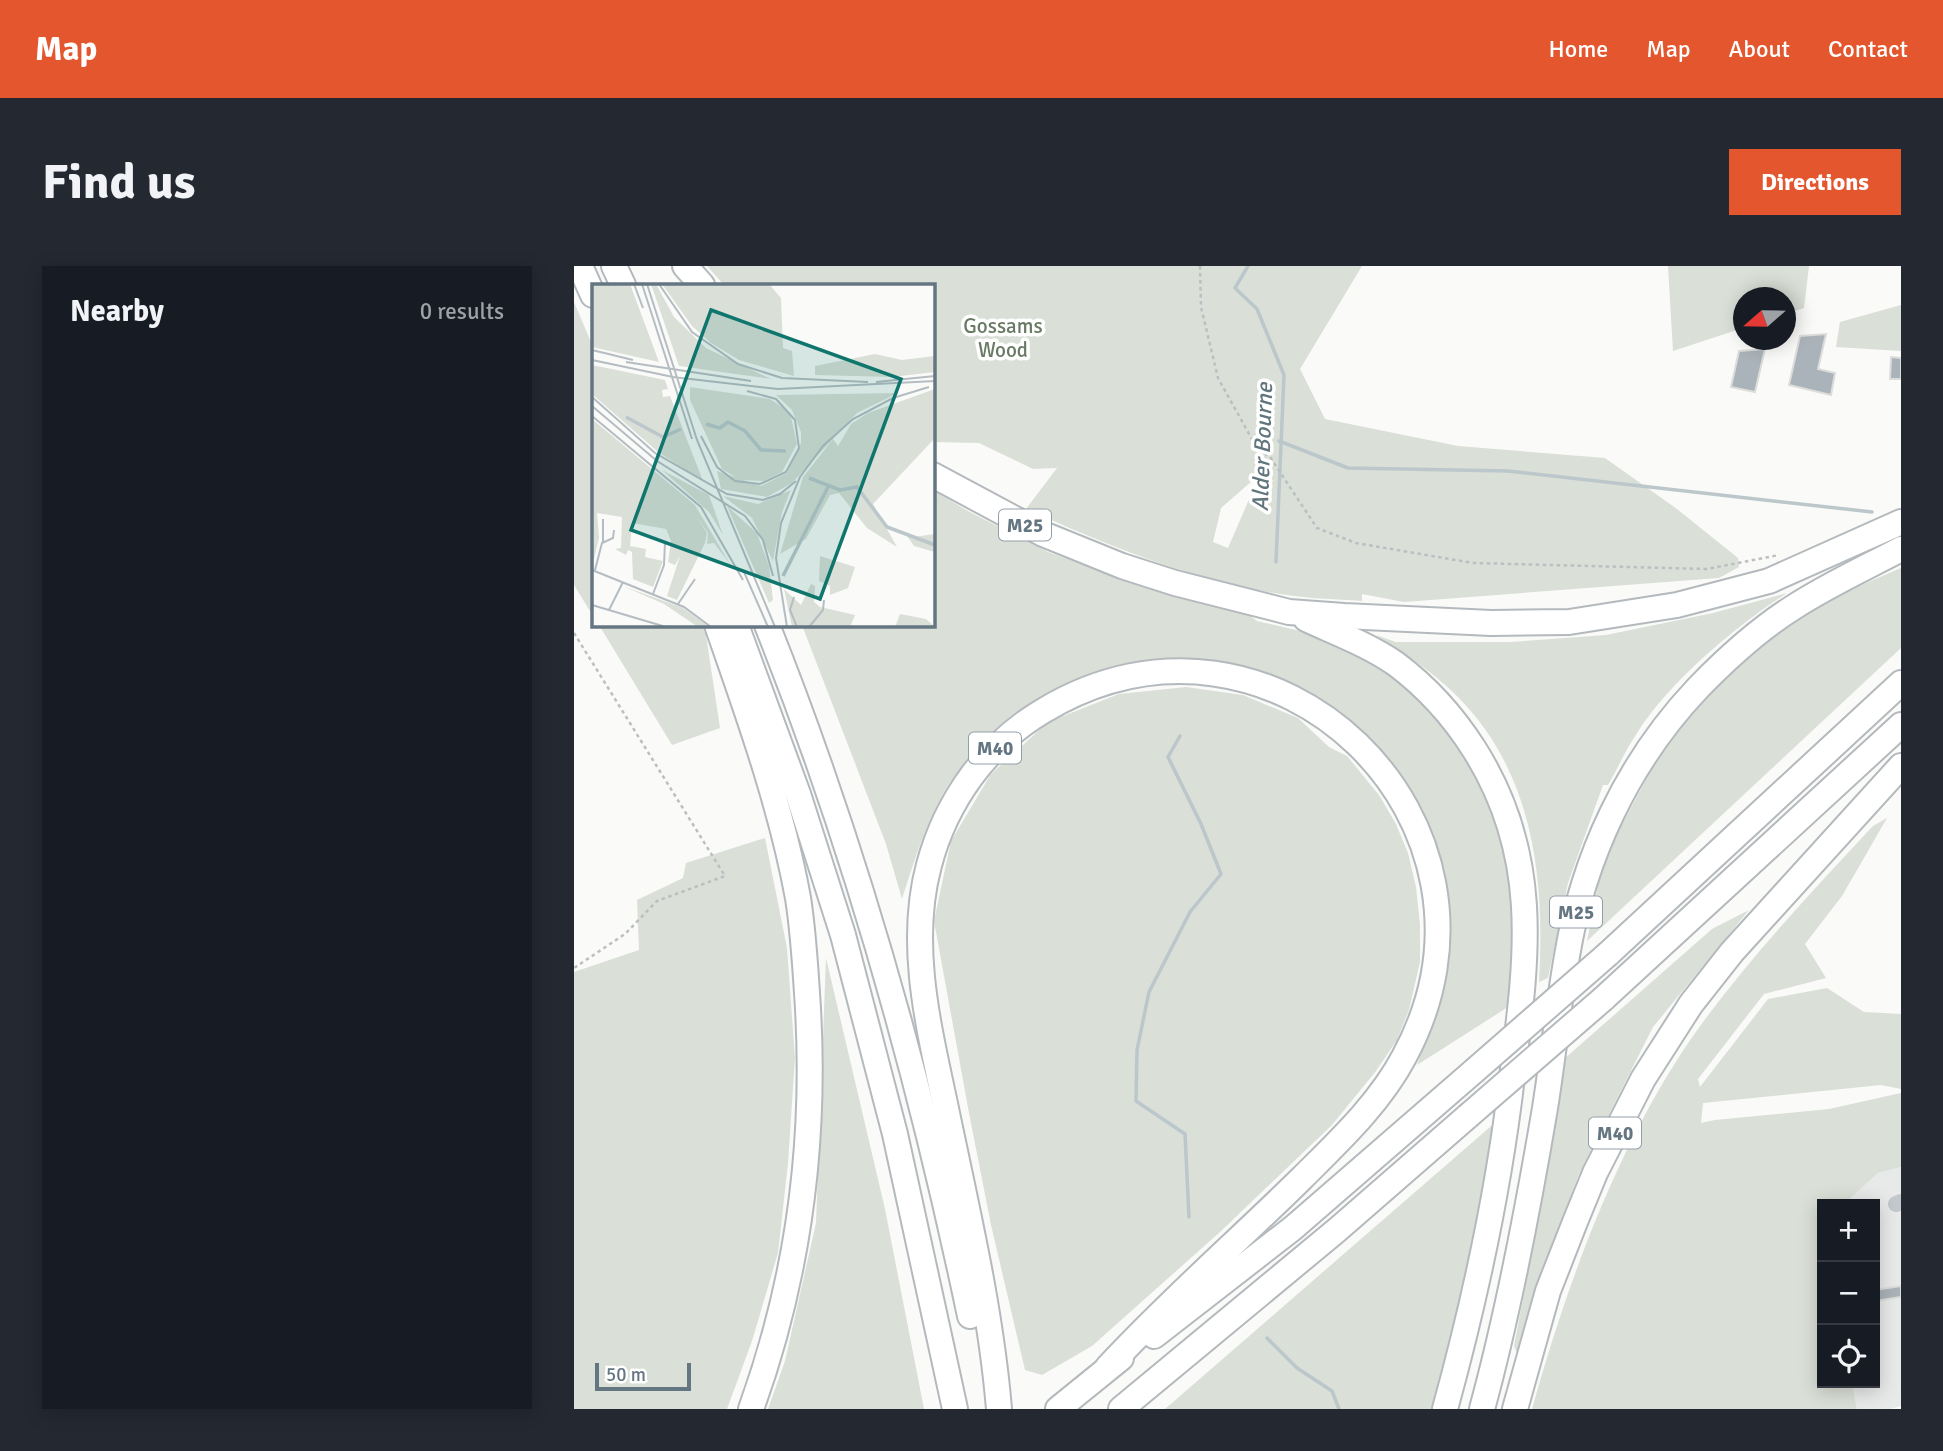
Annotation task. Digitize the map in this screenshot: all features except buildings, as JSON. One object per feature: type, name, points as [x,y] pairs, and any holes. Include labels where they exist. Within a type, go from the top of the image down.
[{"type":"highway","points":[[580,266],[592,293]]},
{"type":"highway","points":[[614,266],[623,284]]},
{"type":"highway","points":[[685,266],[701,284]]},
{"type":"highway","name":"M25","points":[[934,476],[1043,534],[1122,566],[1175,583],[1289,612],[1344,617],[1491,623],[1569,622],[1678,606],[1769,581],[1901,522]]},
{"type":"highway","name":"M25","points":[[1482,1409],[1516,1268],[1531,1192],[1570,938],[1584,883],[1616,804],[1667,724],[1730,657],[1796,606],[1901,549]]},
{"type":"highway","name":"M25","points":[[1289,612],[1381,655],[1419,682],[1437,700],[1462,729],[1493,781],[1511,824],[1518,855],[1525,911],[1524,967],[1508,1114],[1479,1274],[1446,1409]]},
{"type":"highway","points":[[717,626],[777,812],[797,896],[803,936],[810,1039],[810,1124],[804,1196],[780,1320],[751,1409]]},
{"type":"highway","points":[[736,626],[798,794],[843,935],[895,1133],[955,1405]]},
{"type":"highway","name":"M40","points":[[768,626],[864,900],[999,1409]]},
{"type":"highway","name":"M40","points":[[990,1409],[989,1372],[964,1193],[929,1024],[921,969],[921,908],[934,846],[952,806],[984,759],[1006,738],[1045,709],[1086,689],[1137,675],[1185,671],[1219,674],[1257,684],[1308,705],[1350,736],[1387,777],[1406,808],[1429,864],[1437,915],[1436,966],[1422,1020],[1409,1049],[1396,1072],[1364,1114],[1267,1212],[1153,1319],[1108,1367]]},
{"type":"highway","name":"M25","points":[[1058,1409],[1108,1367],[1166,1327],[1293,1228],[1608,954],[1901,683]]},
{"type":"highway","points":[[1121,1409],[1337,1230],[1603,999],[1901,725]]},
{"type":"highway","name":"M40","points":[[1515,1409],[1548,1291],[1570,1234],[1595,1173],[1643,1079],[1691,1003],[1732,952],[1901,766]]},
{"type":"path","points":[[1200,266],[1201,307],[1218,378],[1259,449],[1271,458],[1317,528],[1356,543],[1473,563],[1707,569],[1791,552]]},
{"type":"path","points":[[574,633],[725,876],[657,901],[625,934],[574,968]]},
{"type":"shaded area","points":[[1901,1167],[1901,1406],[1890,1409],[1857,1409],[1853,1388],[1880,1388],[1880,1199],[1849,1199],[1878,1173]]},
{"type":"green space","name":"Gossams Wood","points":[[707,266],[1362,266],[1300,369],[1325,419],[1458,446],[1605,458],[1677,509],[1738,558],[1739,567],[1719,578],[1404,602],[1362,594],[1362,601],[1296,596],[1253,589],[1154,561],[1026,509],[1057,468],[1033,469],[979,443],[934,442],[934,284],[723,284]],"holes":[[[1260,474],[1228,548],[1213,542],[1221,508]]]},
{"type":"green space","points":[[1668,266],[1809,266],[1804,308],[1796,311],[1796,287],[1733,287],[1733,331],[1673,351]]},
{"type":"green space","points":[[574,302],[592,345],[592,614],[574,585]]},
{"type":"green space","points":[[1901,305],[1901,351],[1836,347],[1840,322]]},
{"type":"green space","points":[[934,491],[1048,552],[1146,588],[1242,610],[1257,621],[1296,630],[1336,645],[1396,678],[1416,693],[1423,706],[1461,748],[1494,806],[1516,917],[1508,1007],[1417,1065],[1442,988],[1447,910],[1445,884],[1432,837],[1412,795],[1385,758],[1352,726],[1314,700],[1272,680],[1227,667],[1179,660],[1160,662],[1093,675],[1050,693],[1010,719],[992,735],[950,782],[928,824],[902,899],[886,844],[802,626],[934,626]]},
{"type":"green space","points":[[1901,568],[1901,648],[1587,941],[1600,875],[1615,837],[1672,732],[1704,697],[1776,631],[1822,602]]},
{"type":"green space","points":[[1787,593],[1726,638],[1667,694],[1633,739],[1608,785],[1603,785],[1568,883],[1548,978],[1539,982],[1540,905],[1536,867],[1529,829],[1518,793],[1503,759],[1483,726],[1448,687],[1376,635],[1396,642],[1511,642],[1606,635],[1713,613]]},
{"type":"green space","points":[[600,626],[702,626],[720,728],[672,745]]},
{"type":"green space","points":[[1186,687],[1243,695],[1298,718],[1329,747],[1347,756],[1379,795],[1396,824],[1408,853],[1416,887],[1420,962],[1409,1010],[1397,1040],[1376,1071],[1332,1125],[1220,1232],[1092,1346],[1042,1375],[1025,1370],[991,1225],[934,921],[951,841],[991,774],[1048,722],[1119,694]]},
{"type":"green space","points":[[1887,818],[1842,896],[1805,944],[1826,978],[1764,994],[1698,1079],[1700,1087],[1768,999],[1827,988],[1864,1012],[1901,1014],[1901,1089],[1881,1085],[1703,1103],[1701,1123],[1829,1109],[1901,1093],[1901,1167],[1878,1173],[1849,1199],[1817,1199],[1817,1388],[1853,1388],[1857,1409],[1532,1409],[1581,1257],[1624,1156],[1649,1107],[1676,1061],[1725,993],[1808,896],[1873,826]]},
{"type":"green space","points":[[765,838],[787,948],[795,1058],[788,1163],[778,1253],[752,1341],[727,1409],[574,1409],[574,972],[639,950],[637,900],[683,878],[686,863]]},
{"type":"green space","points":[[1749,910],[1653,1027],[1579,1174],[1553,1242],[1519,1358],[1514,1346],[1545,1183],[1564,1059],[1712,929]]},
{"type":"green space","points":[[826,958],[885,1209],[924,1409],[768,1409],[785,1361],[816,1223]]},
{"type":"green space","points":[[1497,1121],[1470,1260],[1431,1409],[1165,1409]]},
{"type":"waterway","name":"Alder Bourne","points":[[1248,266],[1235,288],[1257,309],[1284,375],[1276,562]]},
{"type":"waterway","points":[[1279,441],[1348,468],[1508,471],[1872,512]]},
{"type":"waterway","name":"Alder Bourne","points":[[1180,736],[1168,757],[1201,824],[1221,874],[1190,912],[1149,992],[1137,1050],[1136,1101],[1185,1134],[1189,1217]]},
{"type":"waterway","name":"Alder Bourne","points":[[1267,1338],[1297,1368],[1332,1391],[1339,1409]]}]
